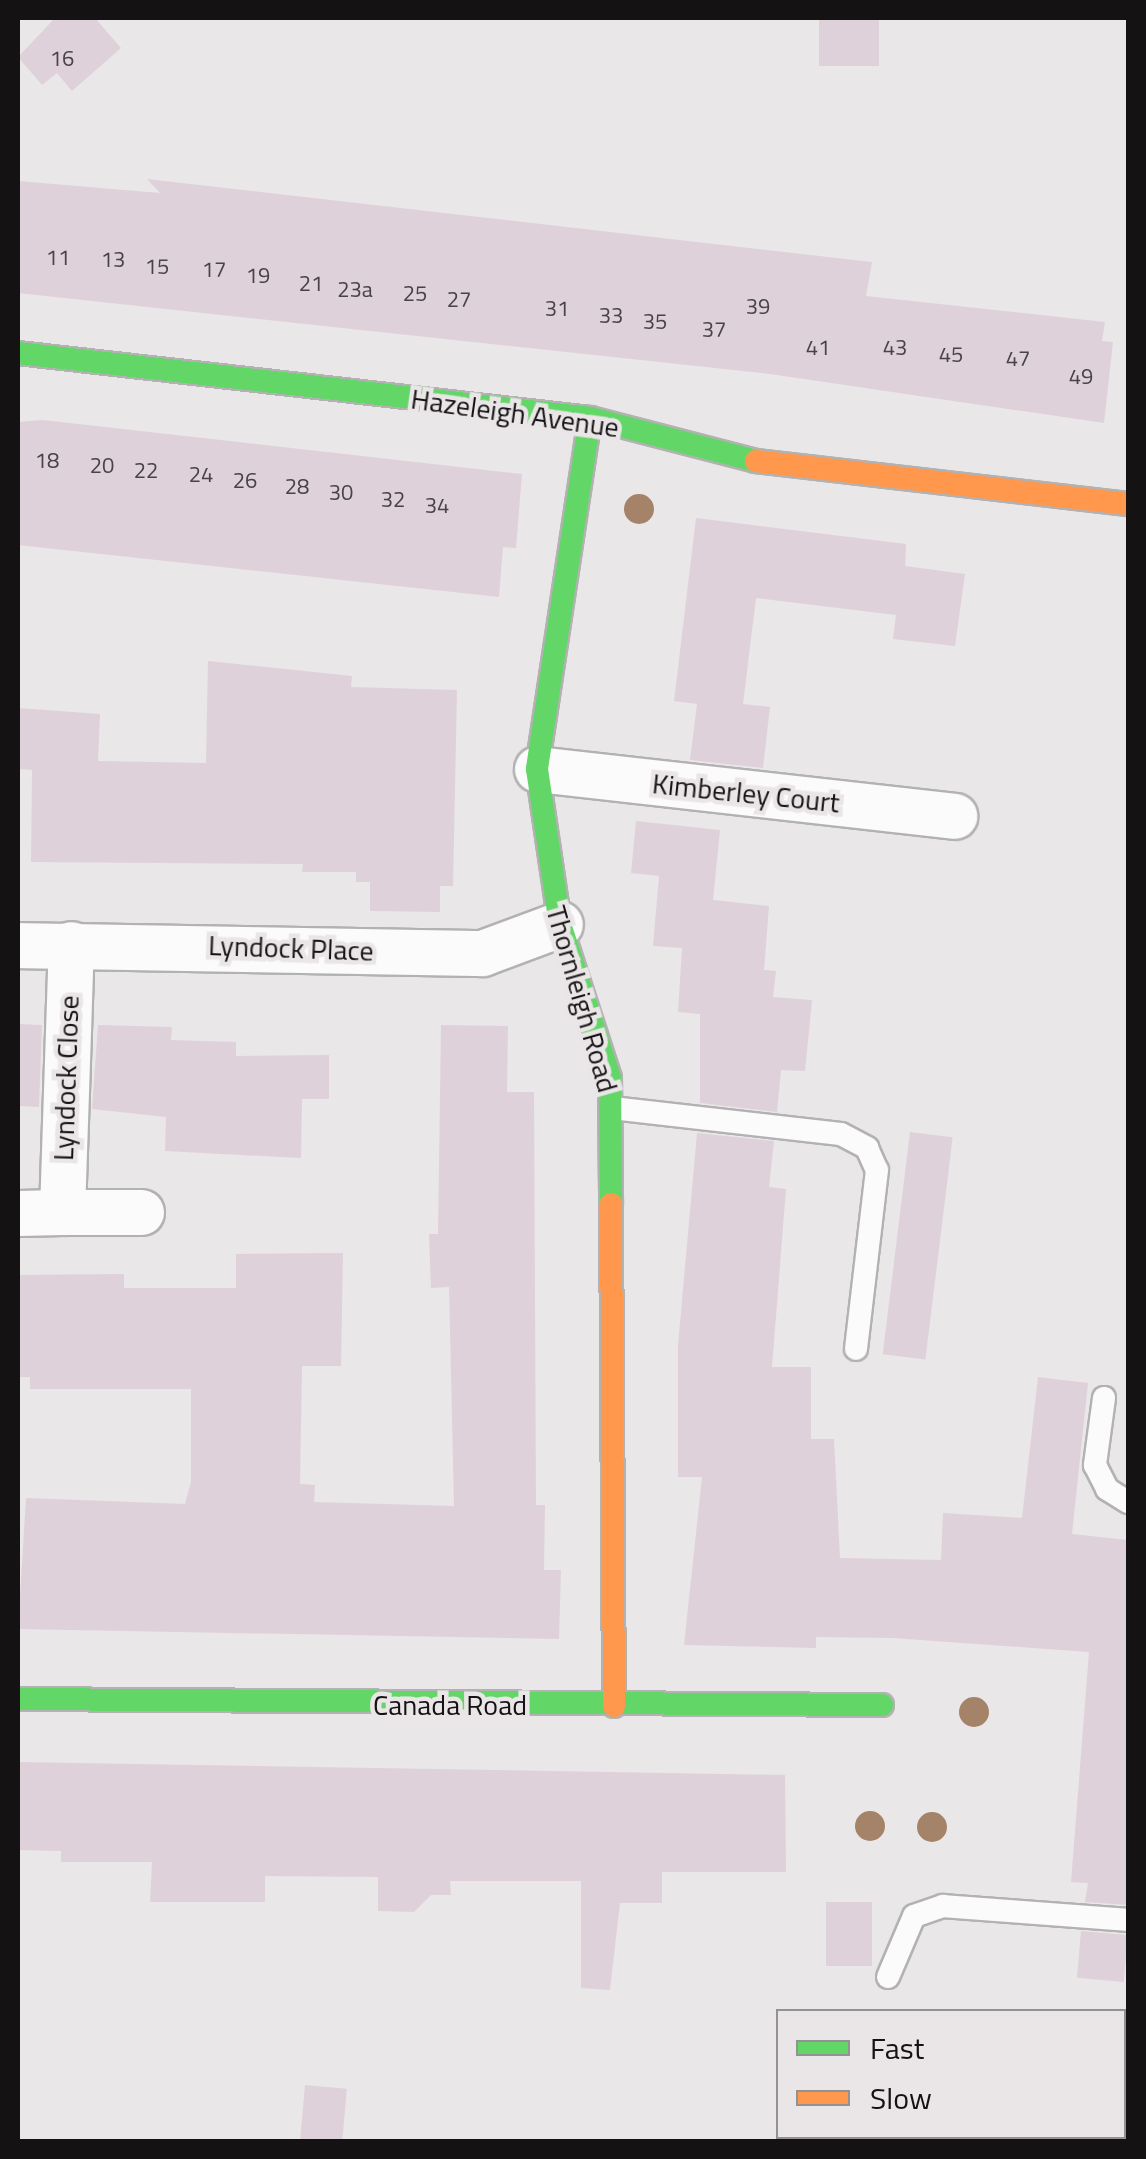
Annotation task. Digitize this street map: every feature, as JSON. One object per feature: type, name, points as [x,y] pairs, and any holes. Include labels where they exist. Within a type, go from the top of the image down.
[{"type":"street","name":"Hazeleigh Avenue","points":[[18,353],[590,418],[762,462],[1128,504]]},
{"type":"street","name":"Thornleigh Road","points":[[590,418],[537,769],[560,924],[612,1108],[614,1706]]},
{"type":"street","name":"Kimberley Court","points":[[537,769],[954,816]]},
{"type":"street","name":"Lyndock Place","points":[[18,944],[482,953],[560,924]]},
{"type":"street","name":"Lyndock Close","points":[[62,1212],[70,944]]},
{"type":"street","points":[[18,1213],[142,1212]]},
{"type":"street","name":"Canada Road","points":[[18,1700],[882,1705]]},
{"type":"lane","points":[[612,1108],[841,1134],[867,1148],[877,1170],[856,1349]]},
{"type":"lane","points":[[1104,1398],[1095,1465],[1107,1489],[1128,1502]]},
{"type":"lane","points":[[888,1976],[914,1916],[943,1906],[1128,1920]]},
{"type":"building","points":[[55,18],[95,18],[121,48],[72,91],[57,73],[42,85],[18,57]]},
{"type":"building","points":[[819,18],[879,18],[879,66],[819,66]]},
{"type":"building","points":[[147,179],[872,262],[866,296],[1105,322],[1102,341],[1113,342],[1104,423],[770,374],[18,293],[18,181],[160,193]]},
{"type":"building","points":[[43,420],[522,474],[516,548],[503,547],[499,597],[18,545],[18,422]]},
{"type":"building","points":[[696,518],[906,544],[905,566],[965,574],[955,646],[893,639],[896,615],[756,598],[743,704],[770,707],[763,768],[690,760],[697,704],[674,701]]},
{"type":"building","points":[[208,661],[352,676],[351,687],[457,690],[453,886],[440,886],[440,912],[370,911],[370,882],[356,882],[356,872],[302,872],[303,864],[31,862],[32,770],[18,769],[18,708],[100,714],[98,761],[206,763]]},
{"type":"building","points":[[636,821],[720,830],[713,900],[769,906],[764,970],[776,971],[773,997],[812,1000],[805,1071],[781,1070],[777,1112],[700,1103],[700,1014],[678,1012],[682,948],[653,946],[659,876],[631,873]]},
{"type":"building","points":[[18,1024],[42,1025],[39,1107],[20,1106]]},
{"type":"building","points":[[98,1025],[172,1027],[171,1040],[236,1042],[236,1056],[329,1055],[329,1099],[302,1099],[301,1158],[165,1151],[166,1117],[92,1109]]},
{"type":"building","points":[[441,1025],[508,1026],[507,1092],[534,1092],[536,1505],[545,1505],[544,1570],[561,1570],[559,1639],[18,1629],[26,1498],[185,1504],[191,1482],[191,1389],[30,1389],[30,1377],[18,1377],[18,1275],[124,1274],[124,1288],[236,1288],[236,1254],[343,1253],[341,1366],[302,1366],[300,1484],[315,1485],[314,1502],[454,1506],[449,1287],[431,1288],[429,1234],[438,1234]]},
{"type":"building","points":[[910,1132],[953,1137],[925,1360],[883,1354]]},
{"type":"building","points":[[697,1133],[774,1141],[769,1187],[786,1189],[772,1367],[811,1367],[811,1439],[834,1439],[840,1558],[941,1560],[943,1513],[1022,1518],[1038,1377],[1088,1383],[1072,1534],[1128,1540],[1128,1905],[1085,1902],[1088,1883],[1071,1882],[1089,1652],[893,1638],[816,1637],[816,1648],[684,1645],[702,1477],[678,1477],[678,1345]]},
{"type":"building","points":[[18,1762],[785,1775],[786,1872],[662,1872],[662,1903],[620,1903],[610,1990],[581,1988],[581,1881],[450,1881],[451,1895],[431,1895],[414,1912],[378,1911],[378,1877],[265,1876],[265,1902],[150,1902],[152,1862],[61,1862],[61,1851],[18,1850]]},
{"type":"building","points":[[826,1902],[872,1902],[872,1966],[826,1966]]},
{"type":"building","points":[[1081,1931],[1128,1935],[1124,1982],[1077,1978]]},
{"type":"building","points":[[305,2085],[347,2089],[342,2142],[300,2142]]},
{"type":"traffic: fast","points":[[18,353],[590,418],[756,461]]},
{"type":"traffic: fast","points":[[590,418],[537,769],[560,924],[610,1078],[611,1204]]},
{"type":"traffic: fast","points":[[18,1699],[882,1705]]},
{"type":"traffic: slow","points":[[756,461],[1128,504]]},
{"type":"traffic: slow","points":[[611,1204],[614,1706]]}]
